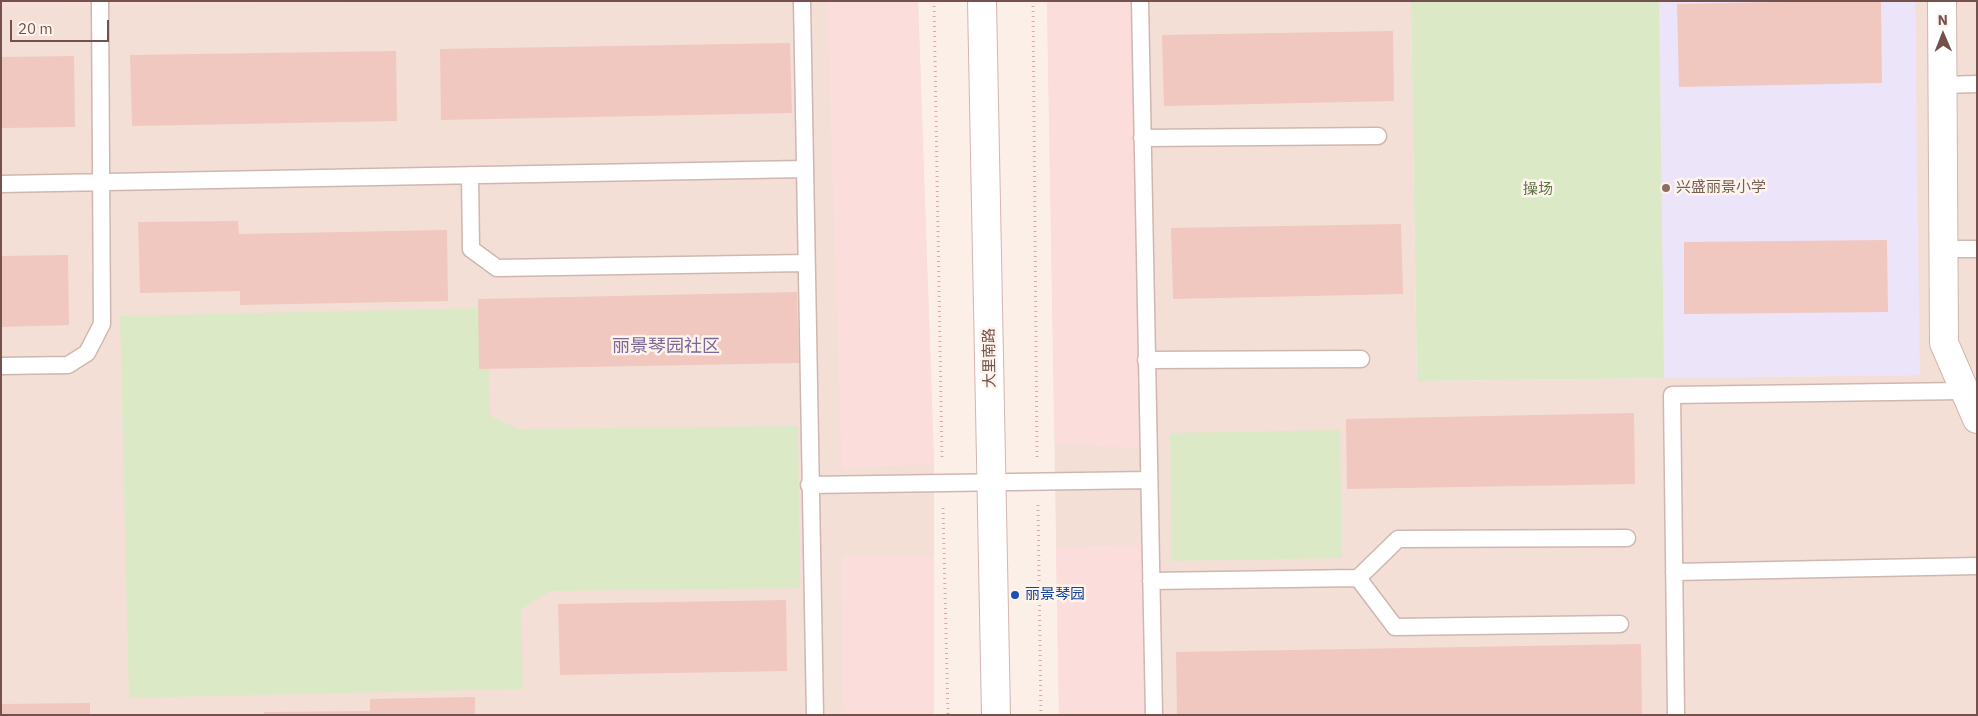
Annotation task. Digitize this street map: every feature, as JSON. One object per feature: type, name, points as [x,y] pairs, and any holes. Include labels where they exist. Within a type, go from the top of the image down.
[{"type":"street","name":"大里南路","points":[[982,1],[993,483],[996,715]]},
{"type":"street","points":[[1942,1],[1944,343],[1963,391],[1977,419]]},
{"type":"lane","points":[[1,366],[68,365],[87,353],[102,324],[100,1]]},
{"type":"lane","points":[[802,1],[803,169],[814,715]]},
{"type":"lane","points":[[1140,1],[1154,715]]},
{"type":"lane","points":[[1942,85],[1977,84]]},
{"type":"lane","points":[[1142,138],[1378,136]]},
{"type":"lane","points":[[1,184],[803,169]]},
{"type":"lane","points":[[470,175],[471,249],[497,268],[805,263]]},
{"type":"lane","points":[[1943,249],[1977,248]]},
{"type":"lane","points":[[1146,360],[1361,359]]},
{"type":"lane","points":[[1676,715],[1672,395],[1963,391]]},
{"type":"lane","points":[[809,485],[1148,480]]},
{"type":"lane","points":[[1151,581],[1358,578],[1398,539],[1627,538]]},
{"type":"lane","points":[[1674,572],[1977,566]]},
{"type":"lane","points":[[1358,578],[1395,627],[1620,624]]},
{"type":"path","points":[[934,1],[948,715]]},
{"type":"path","points":[[1033,1],[1041,715]]},
{"type":"shaded area","points":[[1,1],[918,1],[934,463],[934,715],[1,715]]},
{"type":"shaded area","points":[[1,1],[433,1],[1,7]]},
{"type":"shaded area","points":[[827,1],[918,1],[934,463],[842,469]]},
{"type":"shaded area","points":[[1047,1],[1411,1],[1417,381],[1919,375],[1915,1],[1977,1],[1977,715],[1059,715]]},
{"type":"shaded area","points":[[1047,1],[1139,1],[1143,448],[1055,444]]},
{"type":"shaded area","name":"兴盛丽景小学","points":[[1411,1],[1915,1],[1920,375],[1417,381]]},
{"type":"shaded area","points":[[1151,545],[1155,715],[1059,715],[1056,547]]},
{"type":"shaded area","points":[[842,555],[934,555],[934,715],[843,715]]},
{"type":"green space","name":"操场","points":[[1411,1],[1659,1],[1664,378],[1417,381]]},
{"type":"green space","points":[[487,308],[490,416],[519,429],[798,426],[800,588],[551,591],[521,609],[523,689],[129,698],[120,316]]},
{"type":"green space","points":[[1340,430],[1342,558],[1172,561],[1170,433]]},
{"type":"building","points":[[1881,1],[1882,83],[1679,87],[1677,4]]},
{"type":"building","points":[[1393,31],[1394,101],[1164,106],[1162,35]]},
{"type":"building","points":[[790,43],[792,113],[441,120],[440,49]]},
{"type":"building","points":[[396,51],[397,121],[132,126],[130,55]]},
{"type":"building","points":[[74,56],[75,127],[1,128],[1,57]]},
{"type":"building","points":[[238,221],[239,234],[447,230],[448,301],[240,305],[240,291],[140,293],[138,222]]},
{"type":"building","points":[[1401,224],[1403,294],[1173,299],[1171,228]]},
{"type":"building","points":[[1887,240],[1888,312],[1684,314],[1684,242]]},
{"type":"building","points":[[68,255],[69,325],[1,327],[1,256]]},
{"type":"building","points":[[797,292],[799,363],[479,369],[478,299]]},
{"type":"building","points":[[1634,413],[1635,484],[1347,489],[1346,419]]},
{"type":"building","points":[[786,600],[787,671],[560,675],[558,604]]},
{"type":"building","points":[[1641,644],[1642,715],[1177,715],[1176,652]]},
{"type":"building","points":[[475,697],[475,715],[264,715],[264,712],[370,711],[370,699]]},
{"type":"building","points":[[90,703],[90,715],[1,715],[1,704]]},
{"type":"place","name":"兴盛丽景小学","points":[[1666,188]]},
{"type":"place","name":"丽景琴园","points":[[1015,595]]},
{"type":"district","name":"丽景琴园社区","points":[[666,347]]}]
